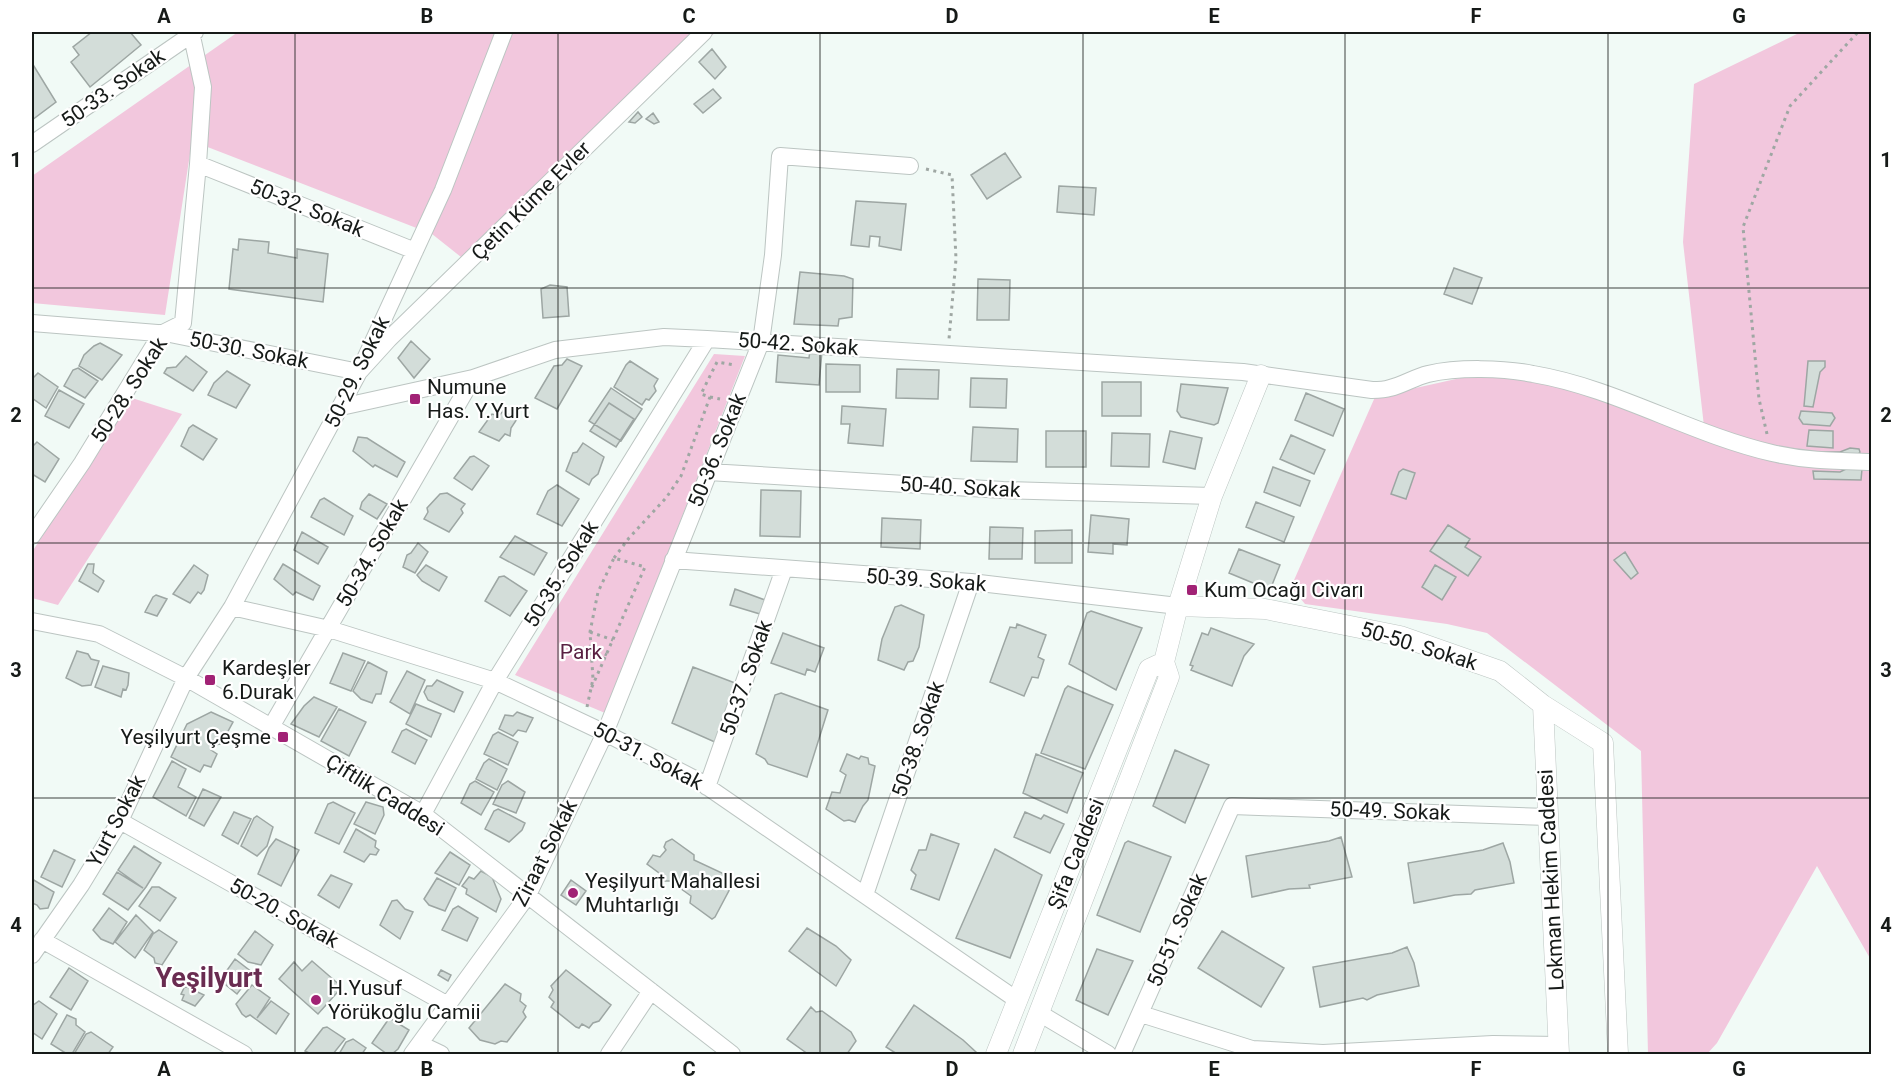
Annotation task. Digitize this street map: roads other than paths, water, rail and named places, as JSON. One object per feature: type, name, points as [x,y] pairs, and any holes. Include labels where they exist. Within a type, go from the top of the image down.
[{"type":"street","name":"50-33. Sokak","points":[[32,144],[193,32]]},
{"type":"street","points":[[193,32],[203,87],[198,164]]},
{"type":"street","name":"50-29. Sokak","points":[[186,678],[232,607],[359,372],[444,190],[504,32]]},
{"type":"street","name":"Çetin Küme Evler","points":[[359,372],[389,339],[704,32]]},
{"type":"street","name":"50-36. Sokak","points":[[605,733],[761,342],[772,255],[780,156],[910,166]]},
{"type":"street","name":"50-32. Sokak","points":[[198,164],[415,251]]},
{"type":"street","name":"50-28. Sokak","points":[[32,536],[82,463],[161,334],[183,323],[198,164]]},
{"type":"street","name":"50-30. Sokak","points":[[32,323],[161,334],[359,372]]},
{"type":"street","name":"50-42. Sokak","points":[[341,407],[473,378],[555,350],[664,337],[1261,375],[1372,390],[1390,388],[1427,374],[1450,370],[1533,374],[1580,386],[1736,443],[1771,453],[1812,461],[1872,462]]},
{"type":"street","name":"50-35. Sokak","points":[[423,814],[495,681],[707,339]]},
{"type":"street","name":"Şifa Caddesi","points":[[1023,1054],[1168,677],[1164,662],[1178,606],[1212,496],[1261,375]]},
{"type":"street","name":"50-34. Sokak","points":[[271,727],[473,378]]},
{"type":"street","name":"50-40. Sokak","points":[[709,472],[1003,490],[1212,496]]},
{"type":"street","name":"50-39. Sokak","points":[[673,560],[970,582],[1178,606]]},
{"type":"street","name":"50-37. Sokak","points":[[707,787],[784,569]]},
{"type":"street","name":"50-38. Sokak","points":[[865,895],[970,582]]},
{"type":"street","name":"50-50. Sokak","points":[[1178,606],[1265,609],[1400,636],[1500,671],[1543,705],[1604,742],[1618,1054]]},
{"type":"street","name":"50-31. Sokak","points":[[232,607],[328,629],[495,681],[605,733],[707,787],[1017,1000]]},
{"type":"street","name":"Çiftlik Caddesi","points":[[32,621],[99,634],[186,678],[423,814],[732,1054]]},
{"type":"street","name":"Şifa Caddesi","points":[[996,1054],[1149,669],[1164,662]]},
{"type":"street","name":"Yurt Sokak","points":[[36,946],[81,885],[120,821],[186,678]]},
{"type":"street","name":"Lokman Hekim Caddesi","points":[[1543,705],[1559,1050]]},
{"type":"street","name":"Ziraat Sokak","points":[[416,1049],[528,895],[605,733]]},
{"type":"street","name":"50-49. Sokak","points":[[1232,806],[1548,817]]},
{"type":"street","name":"50-51. Sokak","points":[[1122,1054],[1232,806]]},
{"type":"street","name":"50-20. Sokak","points":[[120,821],[448,1005]]},
{"type":"street","points":[[36,946],[244,1054]]},
{"type":"street","points":[[609,1054],[651,990]]},
{"type":"street","points":[[1039,1013],[1108,1054]]},
{"type":"street","points":[[1141,1014],[1252,1050],[1323,1053],[1493,1044],[1559,1050]]},
{"type":"street","points":[[416,1049],[441,1054]]},
{"type":"place","name":"Numune Has. Y.Yurt","points":[[415,399]]},
{"type":"place","name":"Kum Ocağı Civarı","points":[[1192,590]]},
{"type":"place","name":"Kardeşler 6.Durak","points":[[210,680]]},
{"type":"place","name":"Yeşilyurt Çeşme","points":[[283,737]]},
{"type":"place","name":"Yeşilyurt Mahallesi Muhtarlığı","points":[[573,893]]},
{"type":"place","name":"H.Yusuf Yörükoğlu Camii","points":[[316,1000]]},
{"type":"district","name":"Yeşilyurt","points":[[209,978]]},
{"type":"park label","name":"Park","points":[[581,652]]}]
